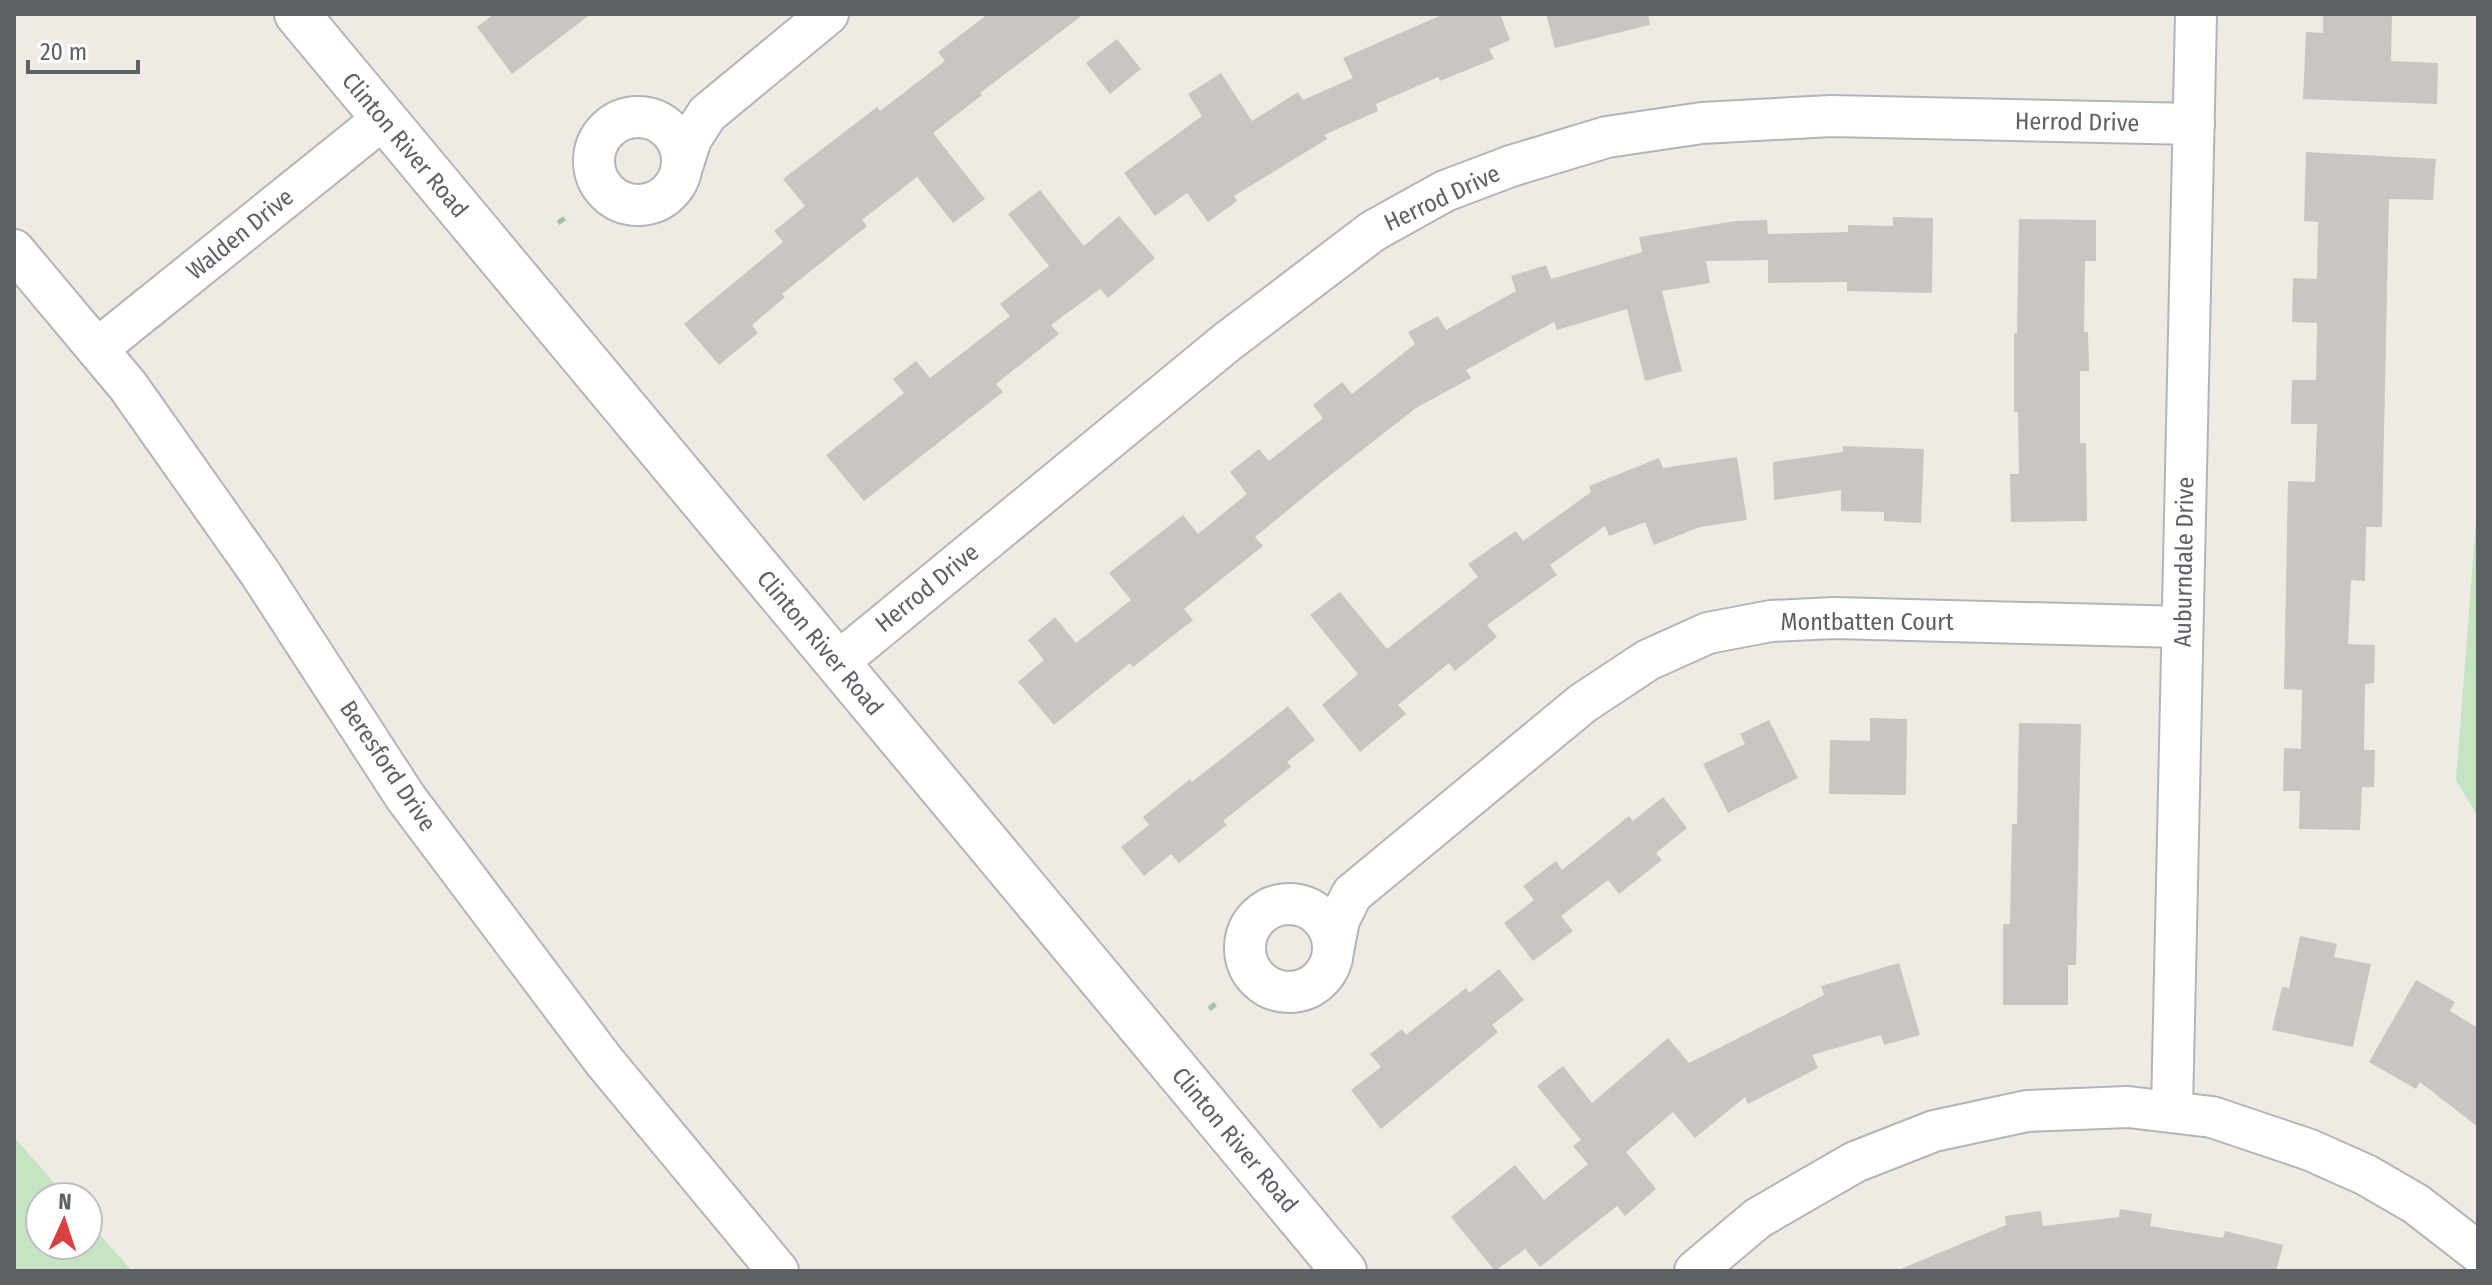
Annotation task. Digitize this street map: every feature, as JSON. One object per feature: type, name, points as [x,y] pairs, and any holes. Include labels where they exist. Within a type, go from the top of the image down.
[{"type":"street","name":"Clinton River Road","points":[[297,14],[1344,1271]]},
{"type":"street","points":[[707,114],[678,118],[637,116],[609,126],[595,151],[594,166],[606,192],[631,205],[646,205],[671,191],[680,178],[691,139],[707,114],[828,14]]},
{"type":"street","name":"Auburndale Drive","points":[[2172,1110],[2196,14]]},
{"type":"street","name":"Herrod Drive","points":[[837,663],[1227,342],[1373,231],[1445,191],[1511,166],[1607,137],[1702,123],[1831,116],[2194,124]]},
{"type":"street","points":[[651,118],[665,124],[675,135],[682,149],[683,164]]},
{"type":"street","name":"Walden Drive","points":[[97,349],[383,119]]},
{"type":"street","name":"Beresford Drive","points":[[14,250],[128,386],[260,573],[406,798],[604,1061],[778,1271]]},
{"type":"street","name":"Montbatten Court","points":[[1352,894],[1339,920],[1332,961],[1315,985],[1287,993],[1260,983],[1245,958],[1248,930],[1256,918],[1282,904],[1324,902],[1352,894],[1583,703],[1648,660],[1708,633],[1771,621],[1834,618],[2182,627]]},
{"type":"street","points":[[1297,904],[1312,909],[1323,919],[1331,932],[1334,946]]},
{"type":"street","points":[[1695,1271],[1758,1218],[1855,1162],[1934,1131],[2027,1111],[2128,1107],[2212,1117],[2310,1150],[2366,1175],[2416,1204],[2478,1252]]},
{"type":"path","points":[[558,223],[568,216]]},
{"type":"path","points":[[1209,1009],[1218,1002]]},
{"type":"green space","points":[[2478,495],[2478,817],[2456,780]]},
{"type":"green space","points":[[14,1137],[53,1181],[24,1181],[24,1261],[104,1261],[104,1239],[132,1271],[14,1271]]},
{"type":"building","points":[[494,14],[591,14],[512,74],[477,27]]},
{"type":"building","points":[[988,14],[1084,14],[933,133],[985,199],[953,223],[917,177],[862,220],[867,226],[782,294],[785,297],[752,325],[758,333],[719,365],[684,324],[783,242],[774,231],[805,206],[783,179],[877,107],[880,111],[945,61],[938,52]]},
{"type":"building","points":[[1444,14],[1500,14],[1510,40],[1489,49],[1494,59],[1440,81],[1438,77],[1376,104],[1378,111],[1324,135],[1327,139],[1234,196],[1237,201],[1208,222],[1187,193],[1155,216],[1124,173],[1202,116],[1188,94],[1221,73],[1252,121],[1298,92],[1303,100],[1353,78],[1343,58]]},
{"type":"building","points":[[1546,14],[1648,14],[1650,25],[1555,48]]},
{"type":"building","points":[[2323,14],[2392,14],[2391,61],[2438,63],[2437,104],[2303,99],[2306,32],[2323,33]]},
{"type":"building","points":[[1117,39],[1141,69],[1110,94],[1086,63]]},
{"type":"building","points":[[2306,152],[2436,159],[2433,200],[2389,199],[2382,527],[2366,527],[2365,581],[2351,580],[2348,644],[2375,645],[2374,683],[2365,684],[2364,750],[2375,750],[2374,787],[2362,787],[2360,830],[2299,829],[2300,791],[2283,791],[2284,748],[2301,749],[2302,690],[2284,689],[2288,481],[2315,482],[2317,424],[2291,424],[2292,380],[2316,380],[2317,323],[2292,322],[2293,278],[2317,279],[2318,222],[2304,221]]},
{"type":"building","points":[[1040,190],[1084,246],[1119,216],[1155,258],[1108,298],[1100,289],[1051,325],[1059,334],[996,384],[1003,392],[864,501],[826,455],[904,393],[893,379],[916,361],[930,378],[1010,316],[1000,304],[1049,266],[1008,214]]},
{"type":"building","points":[[1893,217],[1933,218],[1932,293],[1847,291],[1847,282],[1768,283],[1768,260],[1706,261],[1710,283],[1662,291],[1682,371],[1645,381],[1627,309],[1557,330],[1554,322],[1466,370],[1471,378],[1416,408],[1333,473],[1255,537],[1263,546],[1184,609],[1193,620],[1133,667],[1130,663],[1054,725],[1018,682],[1044,660],[1028,640],[1055,617],[1076,643],[1131,600],[1109,573],[1183,515],[1198,534],[1247,494],[1230,472],[1259,449],[1269,461],[1323,418],[1313,405],[1342,382],[1352,394],[1415,344],[1408,332],[1438,316],[1446,330],[1516,291],[1511,276],[1546,265],[1551,279],[1642,252],[1639,237],[1735,221],[1767,220],[1768,234],[1848,232],[1848,225],[1893,226]]},
{"type":"building","points":[[2019,219],[2096,220],[2096,261],[2085,261],[2084,332],[2088,332],[2089,371],[2080,371],[2080,443],[2086,443],[2087,521],[2011,522],[2010,474],[2019,474],[2018,412],[2014,412],[2014,333],[2017,333]]},
{"type":"building","points":[[1843,446],[1924,449],[1921,523],[1884,521],[1884,512],[1841,511],[1841,490],[1774,500],[1773,462],[1843,452]]},
{"type":"building","points":[[1737,457],[1747,520],[1700,527],[1654,545],[1645,522],[1609,536],[1605,526],[1550,565],[1557,575],[1487,625],[1497,637],[1455,671],[1449,663],[1398,705],[1406,714],[1360,752],[1322,705],[1358,674],[1310,615],[1340,592],[1387,649],[1478,577],[1468,564],[1516,531],[1523,541],[1591,492],[1589,486],[1659,458],[1663,468]]},
{"type":"building","points":[[1288,706],[1315,740],[1287,762],[1291,767],[1223,821],[1227,825],[1179,863],[1171,854],[1144,876],[1121,847],[1149,825],[1143,817]]},
{"type":"building","points":[[1870,718],[1907,719],[1906,795],[1829,794],[1830,740],[1870,741]]},
{"type":"building","points":[[1769,720],[1798,778],[1728,813],[1703,764],[1745,744],[1740,734]]},
{"type":"building","points":[[2019,723],[2081,724],[2076,965],[2068,965],[2068,1005],[2003,1005],[2003,924],[2010,924],[2012,824],[2017,824]]},
{"type":"building","points":[[1663,797],[1687,828],[1656,853],[1662,860],[1619,894],[1608,880],[1561,916],[1573,931],[1533,961],[1504,923],[1534,900],[1523,886],[1556,861],[1562,870],[1629,816],[1633,821]]},
{"type":"building","points":[[2300,936],[2337,944],[2334,957],[2371,964],[2353,1047],[2272,1030],[2282,987],[2289,988]]},
{"type":"building","points":[[1899,963],[1920,1035],[1884,1045],[1881,1035],[1812,1055],[1818,1068],[1748,1104],[1745,1097],[1695,1138],[1673,1112],[1626,1152],[1656,1189],[1625,1216],[1617,1206],[1540,1267],[1525,1249],[1495,1271],[1451,1217],[1515,1165],[1544,1200],[1588,1164],[1573,1146],[1581,1140],[1537,1086],[1563,1066],[1592,1103],[1668,1038],[1689,1063],[1824,995],[1821,986]]},
{"type":"building","points":[[1499,969],[1524,1000],[1492,1025],[1498,1032],[1381,1129],[1351,1090],[1381,1067],[1370,1054],[1402,1029],[1406,1035],[1466,988],[1469,993]]},
{"type":"building","points":[[2416,980],[2455,1002],[2450,1011],[2478,1028],[2478,1127],[2420,1082],[2416,1089],[2369,1062]]},
{"type":"building","points":[[2120,1209],[2152,1214],[2150,1226],[2223,1238],[2225,1231],[2283,1245],[2276,1271],[1896,1271],[2006,1225],[2005,1216],[2041,1211],[2043,1226],[2119,1217]]}]
